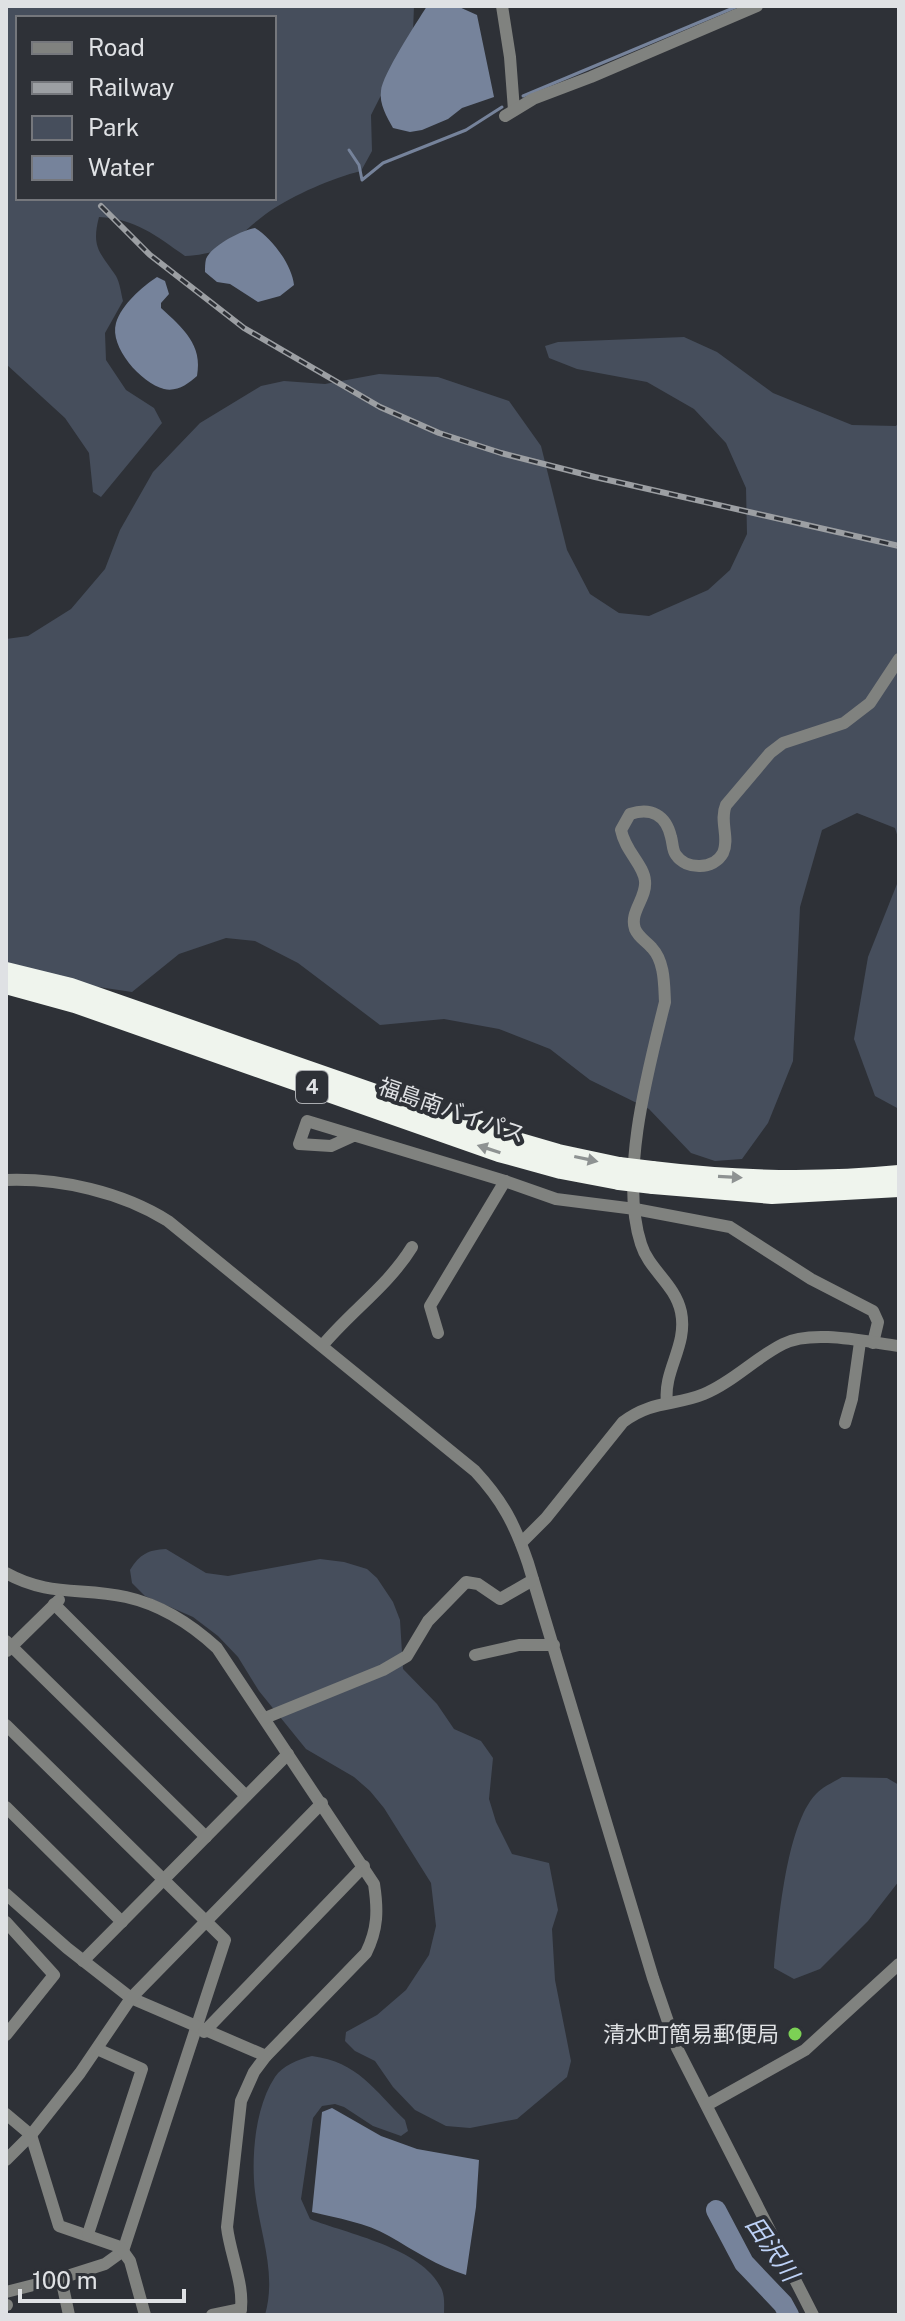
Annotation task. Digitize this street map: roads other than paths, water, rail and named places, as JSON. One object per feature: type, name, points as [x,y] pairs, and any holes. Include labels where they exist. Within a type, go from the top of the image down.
[{"type":"highway","name":"福島南バイパス","points":[[6,971],[71,987],[496,1135],[619,1173]]},
{"type":"highway","name":"福島南バイパス","points":[[6,985],[75,1004],[499,1153],[561,1170],[619,1173],[772,1195],[899,1188]]},
{"type":"highway","name":"福島南バイパス","points":[[652,1177],[812,1180],[899,1174]]},
{"type":"street","points":[[502,6],[510,57],[509,113],[533,99],[757,6]]},
{"type":"street","points":[[667,1402],[681,1343],[681,1313],[669,1285],[642,1250],[635,1209],[634,1176],[640,1119],[665,1002],[661,963],[655,951],[640,937],[633,921],[645,889],[645,877],[623,840],[621,830],[630,814],[641,810],[651,811],[663,818],[671,834],[674,853],[683,863],[708,865],[720,858],[725,849],[722,814],[726,805],[770,753],[783,743],[844,723],[870,703],[899,659]]},
{"type":"street","points":[[353,1136],[565,1201],[635,1209],[730,1227],[811,1279],[873,1311],[878,1322],[867,1342],[845,1423]]},
{"type":"street","points":[[6,1180],[89,1190],[145,1206],[168,1221],[475,1471],[504,1506],[521,1543],[554,1645],[653,1978],[677,2048],[813,2315]]},
{"type":"street","points":[[438,1333],[430,1306],[505,1181]]},
{"type":"street","points":[[322,1346],[337,1328],[388,1282],[412,1247]]},
{"type":"street","points":[[521,1543],[546,1518],[623,1422],[640,1412],[667,1402],[703,1395],[794,1340],[813,1337],[899,1346]]},
{"type":"street","points":[[6,1573],[24,1583],[67,1592],[124,1596],[156,1607],[185,1622],[217,1648],[374,1884],[378,1907],[374,1937],[366,1953],[266,2056],[254,2072],[241,2101],[227,2227],[241,2293],[241,2312],[212,2315]]},
{"type":"street","points":[[265,1718],[383,1670],[407,1656],[428,1621],[462,1584],[478,1584],[500,1599],[533,1580]]},
{"type":"street","points":[[67,1592],[8,1646],[206,1837]]},
{"type":"street","points":[[54,1604],[246,1796]]},
{"type":"street","points":[[475,1655],[519,1645],[554,1645]]},
{"type":"street","points":[[6,1725],[225,1940],[201,2030],[123,2251],[105,2264],[6,2292]]},
{"type":"street","points":[[83,1961],[288,1754]]},
{"type":"street","points":[[6,2160],[31,2135],[97,2049],[131,1998],[322,1803]]},
{"type":"street","points":[[6,1807],[122,1922]]},
{"type":"street","points":[[201,2030],[364,1866]]},
{"type":"street","points":[[6,1894],[131,1998],[266,2056]]},
{"type":"street","points":[[6,1922],[54,1975],[8,2029]]},
{"type":"street","points":[[707,2105],[805,2050],[899,1964]]},
{"type":"street","points":[[88,2234],[142,2069],[97,2049]]},
{"type":"street","points":[[6,2114],[31,2135],[59,2226],[120,2247],[130,2261],[145,2315]]},
{"type":"street","points":[[61,2278],[69,2315]]},
{"type":"water","points":[[427,6],[457,6],[477,15],[494,97],[462,108],[448,119],[422,130],[410,132],[393,128],[382,106],[381,91],[393,61]]},
{"type":"water","points":[[255,228],[280,253],[294,285],[280,296],[258,302],[230,284],[217,282],[205,272],[206,259],[214,249],[235,235]]},
{"type":"water","points":[[157,277],[165,281],[169,294],[161,303],[161,308],[184,330],[197,355],[197,376],[173,389],[155,385],[137,372],[122,353],[115,332],[119,316],[128,303]]},
{"type":"water","points":[[332,2108],[381,2136],[417,2149],[479,2160],[466,2275],[436,2263],[371,2228],[312,2212],[322,2112]]},
{"type":"waterway","points":[[523,96],[738,6]]},
{"type":"waterway","points":[[349,150],[359,165],[362,180],[383,163],[466,130],[502,107]]},
{"type":"waterway","name":"田沢川","points":[[716,2210],[744,2263],[783,2304],[789,2315]]},
{"type":"railway","points":[[101,206],[150,255],[244,328],[380,407],[439,433],[501,453],[595,477],[899,546]]},
{"type":"place","name":"清水町簡易郵便局","points":[[795,2034]]}]
